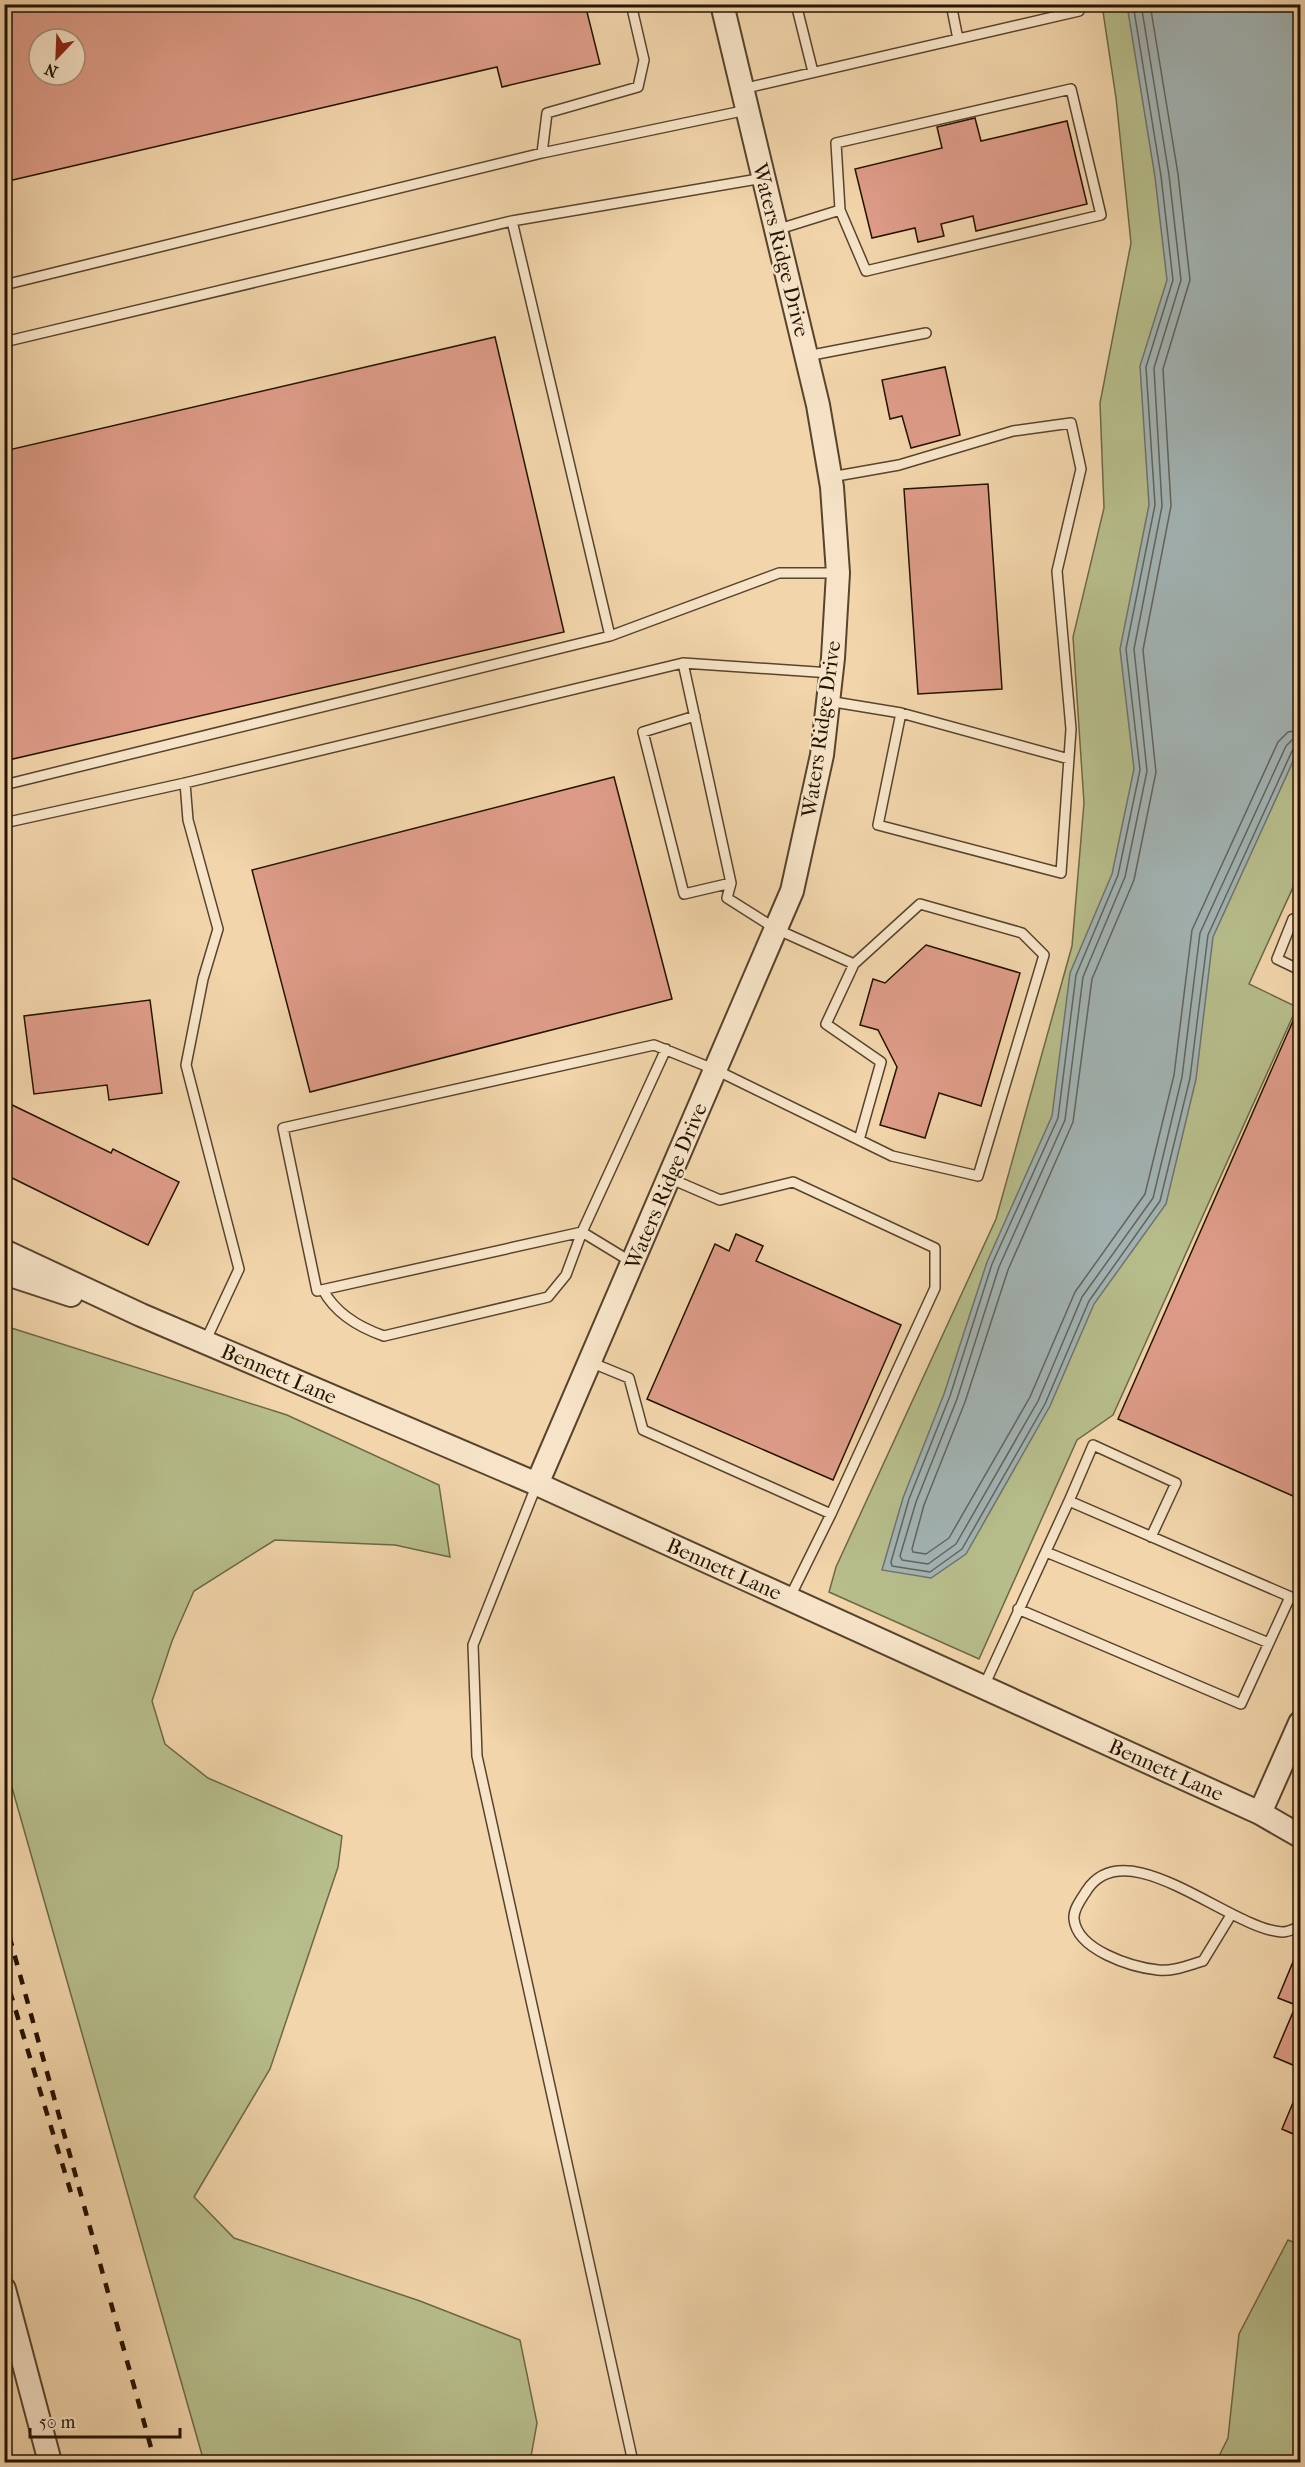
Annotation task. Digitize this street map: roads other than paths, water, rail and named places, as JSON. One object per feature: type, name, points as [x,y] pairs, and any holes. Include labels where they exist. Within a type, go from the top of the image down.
[{"type":"street","name":"Waters Ridge Drive","points":[[537,1484],[792,891],[822,755],[831,674],[838,573],[830,477],[807,356],[722,4]]},
{"type":"street","name":"Bennett Lane","points":[[4,1251],[141,1315],[537,1484],[1260,1813],[1300,1836]]},
{"type":"street","name":"Bennett Lane","points":[[4,1273],[27,1282],[141,1315]]},
{"type":"street","points":[[1260,1813],[1300,1723]]},
{"type":"street","points":[[4,2289],[50,2463]]},
{"type":"lane","points":[[542,153],[548,113],[638,87],[644,60],[631,4]]},
{"type":"lane","points":[[951,4],[958,39]]},
{"type":"lane","points":[[796,5],[813,72]]},
{"type":"lane","points":[[4,285],[542,153],[745,100],[813,72],[1080,11]]},
{"type":"lane","points":[[1071,89],[1101,215],[866,271],[840,210],[836,143],[1071,89]]},
{"type":"lane","points":[[4,342],[512,221],[764,178]]},
{"type":"lane","points":[[776,230],[840,210]]},
{"type":"lane","points":[[512,221],[610,636]]},
{"type":"lane","points":[[807,356],[926,333]]},
{"type":"lane","points":[[830,477],[899,465],[1013,431],[1071,423],[1081,469],[1057,571],[1071,729],[1061,873],[878,825],[901,713]]},
{"type":"lane","points":[[4,785],[610,636],[779,573],[838,573]]},
{"type":"lane","points":[[4,823],[185,783],[683,663],[831,674]]},
{"type":"lane","points":[[683,663],[731,883],[727,898],[776,929],[854,964]]},
{"type":"lane","points":[[828,701],[901,713],[1069,759]]},
{"type":"lane","points":[[694,716],[643,732],[684,894],[731,883]]},
{"type":"lane","points":[[185,783],[188,820],[218,929],[203,979],[186,1065],[239,1269],[205,1342]]},
{"type":"lane","points":[[633,1263],[582,1232],[317,1291],[283,1128],[654,1045],[716,1070],[859,1140],[892,1156],[978,1176],[1044,955],[1022,933],[920,904],[854,964],[826,1024],[881,1062],[859,1140]]},
{"type":"lane","points":[[1300,923],[1293,919],[1277,959],[1300,970]]},
{"type":"lane","points":[[323,1290],[332,1306],[365,1330],[384,1336],[548,1297],[566,1275],[582,1232],[666,1049]]},
{"type":"lane","points":[[669,1178],[720,1200],[793,1182],[936,1248],[935,1288],[831,1514],[789,1599]]},
{"type":"lane","points":[[590,1362],[629,1378],[643,1430],[831,1514]]},
{"type":"lane","points":[[983,1687],[1093,1445],[1176,1483],[1151,1537]]},
{"type":"lane","points":[[537,1484],[473,1646],[477,1756],[633,2463]]},
{"type":"lane","points":[[1069,1501],[1300,1601]]},
{"type":"lane","points":[[1046,1552],[1269,1643]]},
{"type":"lane","points":[[1018,1610],[1241,1704],[1290,1597]]},
{"type":"lane","points":[[1231,1915],[1203,1961],[1186,1967],[1159,1970],[1106,1955],[1086,1941],[1075,1927],[1074,1913],[1088,1888],[1105,1874],[1127,1870],[1161,1878],[1231,1915],[1265,1929],[1284,1933],[1299,1927],[1300,1923]]},
{"type":"water","points":[[1127,5],[1300,5],[1300,746],[1213,937],[1196,1079],[1166,1204],[1094,1304],[1050,1406],[966,1554],[931,1578],[882,1570],[903,1498],[944,1394],[987,1262],[1052,1116],[1070,973],[1112,874],[1134,769],[1120,649],[1149,505],[1140,366],[1167,280],[1155,177]]},
{"type":"railway","points":[[4,1917],[155,2462]]},
{"type":"railway","points":[[4,1972],[72,2196]]}]
